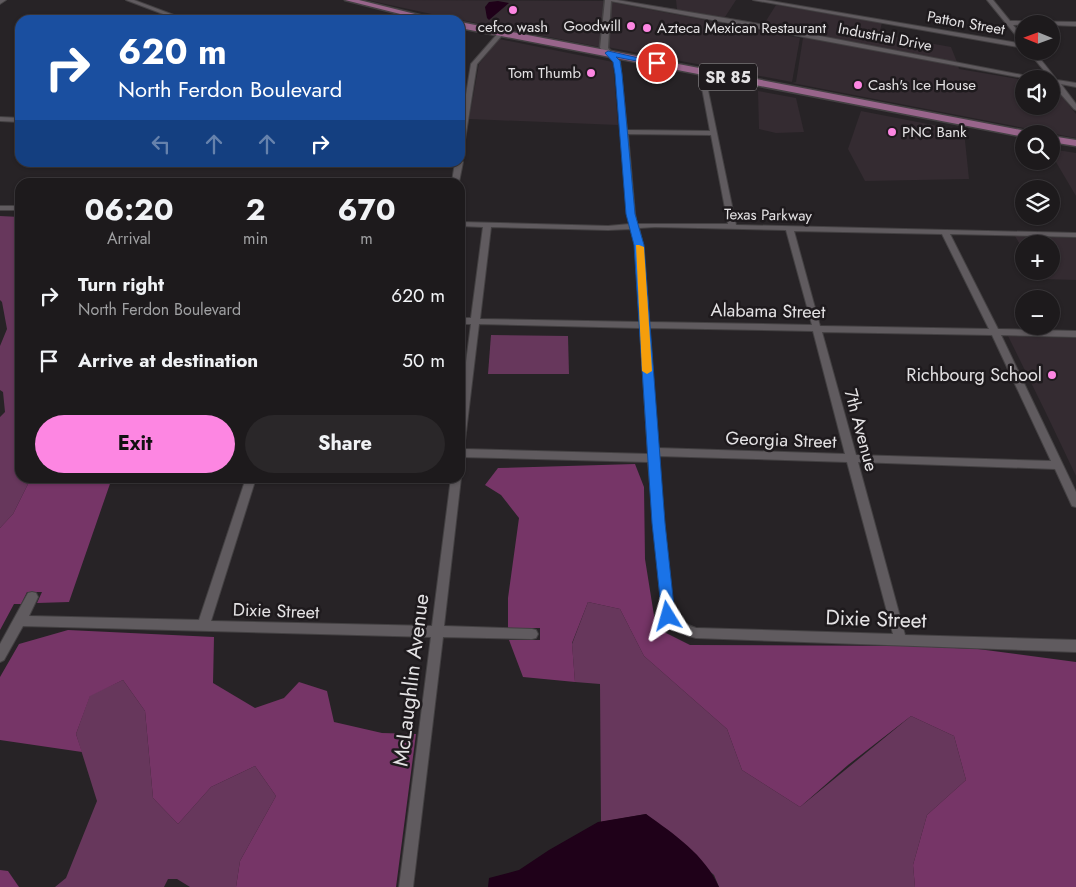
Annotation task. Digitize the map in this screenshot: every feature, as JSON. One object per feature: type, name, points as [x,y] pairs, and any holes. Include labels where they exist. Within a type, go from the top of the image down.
[{"type":"main road","points":[[349,0],[414,15]]},
{"type":"main road","name":"SR 85","points":[[465,26],[1015,132]]},
{"type":"main road","points":[[1060,140],[1076,143]]},
{"type":"street","points":[[129,0],[170,15]]},
{"type":"street","points":[[608,0],[604,48],[617,61],[631,214],[639,245],[653,455]]},
{"type":"street","name":"Industrial Drive","points":[[608,0],[748,24],[1015,74]]},
{"type":"street","name":"Patton Street","points":[[756,0],[1015,43]]},
{"type":"street","points":[[990,0],[1015,32]]},
{"type":"street","points":[[803,8],[806,1]]},
{"type":"street","points":[[1008,23],[1076,24]]},
{"type":"street","points":[[465,117],[476,60],[500,33]]},
{"type":"street","points":[[702,72],[734,228]]},
{"type":"street","points":[[1060,82],[1076,85]]},
{"type":"street","points":[[1060,89],[1076,108]]},
{"type":"street","points":[[0,119],[15,120]]},
{"type":"street","points":[[623,132],[714,133]]},
{"type":"street","points":[[0,208],[15,208]]},
{"type":"street","name":"Texas Parkway","points":[[465,224],[1076,235]]},
{"type":"street","points":[[465,409],[487,226]]},
{"type":"street","name":"7th Avenue","points":[[790,229],[900,640]]},
{"type":"street","points":[[945,232],[1076,503]]},
{"type":"street","name":"Alabama Street","points":[[465,322],[1076,334]]},
{"type":"street","name":"Georgia Street","points":[[465,453],[851,458],[1057,466]]},
{"type":"street","name":"Dixie Street","points":[[653,455],[668,616],[683,629],[696,633],[1076,646]]},
{"type":"street","points":[[203,626],[249,483]]},
{"type":"street","name":"McLaughlin Avenue","points":[[406,887],[455,483]]},
{"type":"street","points":[[0,656],[23,617],[32,597]]},
{"type":"street","name":"Dixie Street","points":[[19,621],[532,634]]},
{"type":"shaded area","points":[[367,0],[604,1],[600,47],[465,21],[465,15],[436,15]]},
{"type":"shaded area","points":[[616,0],[677,9],[676,0],[736,0],[725,17],[764,24],[776,5],[882,23],[879,34],[951,47],[957,62]]},
{"type":"shaded area","points":[[489,2],[509,3],[489,20],[485,7]]},
{"type":"shaded area","points":[[610,2],[800,38],[792,82],[607,47]]},
{"type":"shaded area","points":[[663,11],[958,65],[959,69],[1015,78],[1015,115],[1060,115],[1060,94],[1076,114],[1076,138],[1060,135],[1060,125],[1015,126],[792,83],[796,82],[803,38]]},
{"type":"shaded area","points":[[499,39],[613,62],[618,125],[469,119],[479,64]]},
{"type":"shaded area","points":[[758,91],[796,98],[804,132],[776,133],[759,129]]},
{"type":"shaded area","points":[[861,111],[964,131],[969,179],[865,181],[848,149]]},
{"type":"shaded area","points":[[1060,150],[1076,153],[1076,196],[1060,169]]},
{"type":"shaded area","points":[[0,216],[15,217],[15,483],[28,483],[13,514],[0,528],[0,417],[5,412],[3,392],[0,390],[0,346],[7,329],[0,300]]},
{"type":"shaded area","points":[[1060,237],[1076,238],[1076,280],[1060,280]]},
{"type":"shaded area","points":[[491,335],[568,336],[569,374],[488,374]]},
{"type":"shaded area","name":"Richbourg School","points":[[1008,336],[1076,338],[1076,476],[1046,413]]},
{"type":"shaded area","points":[[635,464],[644,487],[645,559],[656,628],[690,645],[909,646],[978,649],[1076,662],[1076,887],[915,887],[913,865],[927,815],[966,780],[954,736],[911,716],[848,765],[800,807],[742,770],[727,729],[644,656],[620,609],[588,602],[572,643],[575,682],[523,677],[509,640],[540,640],[540,628],[508,628],[508,598],[519,518],[501,495],[485,485],[498,468]]},
{"type":"shaded area","points":[[28,483],[110,483],[69,602],[37,603],[42,592],[27,592],[21,604],[14,604],[0,630],[0,528],[13,514]]},
{"type":"shaded area","points":[[588,602],[620,609],[644,656],[727,729],[742,770],[800,807],[911,716],[954,736],[966,780],[927,815],[913,865],[915,887],[719,887],[714,875],[646,814],[601,822],[600,684],[575,682],[572,644]]},
{"type":"shaded area","points":[[68,630],[214,637],[213,683],[255,708],[284,698],[299,682],[327,691],[334,722],[382,733],[416,734],[396,887],[236,887],[240,861],[276,796],[255,766],[211,787],[178,824],[153,798],[145,711],[123,680],[90,696],[76,734],[82,752],[0,740],[0,677],[19,644]]},
{"type":"shaded area","points":[[123,680],[145,711],[153,798],[178,824],[211,787],[255,766],[276,796],[240,861],[236,887],[190,887],[177,879],[168,879],[164,887],[55,887],[66,878],[97,801],[76,734],[90,695]]},
{"type":"shaded area","points":[[646,814],[678,837],[697,855],[713,875],[719,887],[488,887],[489,878],[519,870],[549,850],[598,822]]},
{"type":"shaded area","points":[[0,870],[8,871],[19,887],[0,887]]},
{"type":"slow traffic","points":[[639,247],[647,371]]},
{"type":"place","name":"cefco wash","points":[[513,10]]},
{"type":"place","name":"Goodwill","points":[[631,26]]},
{"type":"place","name":"Azteca Mexican Restaurant","points":[[647,28]]},
{"type":"place","name":"Tom Thumb","points":[[591,73]]},
{"type":"place","name":"Cash's Ice House","points":[[858,85]]},
{"type":"place","name":"PNC Bank","points":[[892,132]]},
{"type":"place","name":"Richbourg School","points":[[1052,375]]},
{"type":"route","points":[[657,63],[608,53],[617,61],[631,214],[639,245],[658,523],[668,616]]}]
